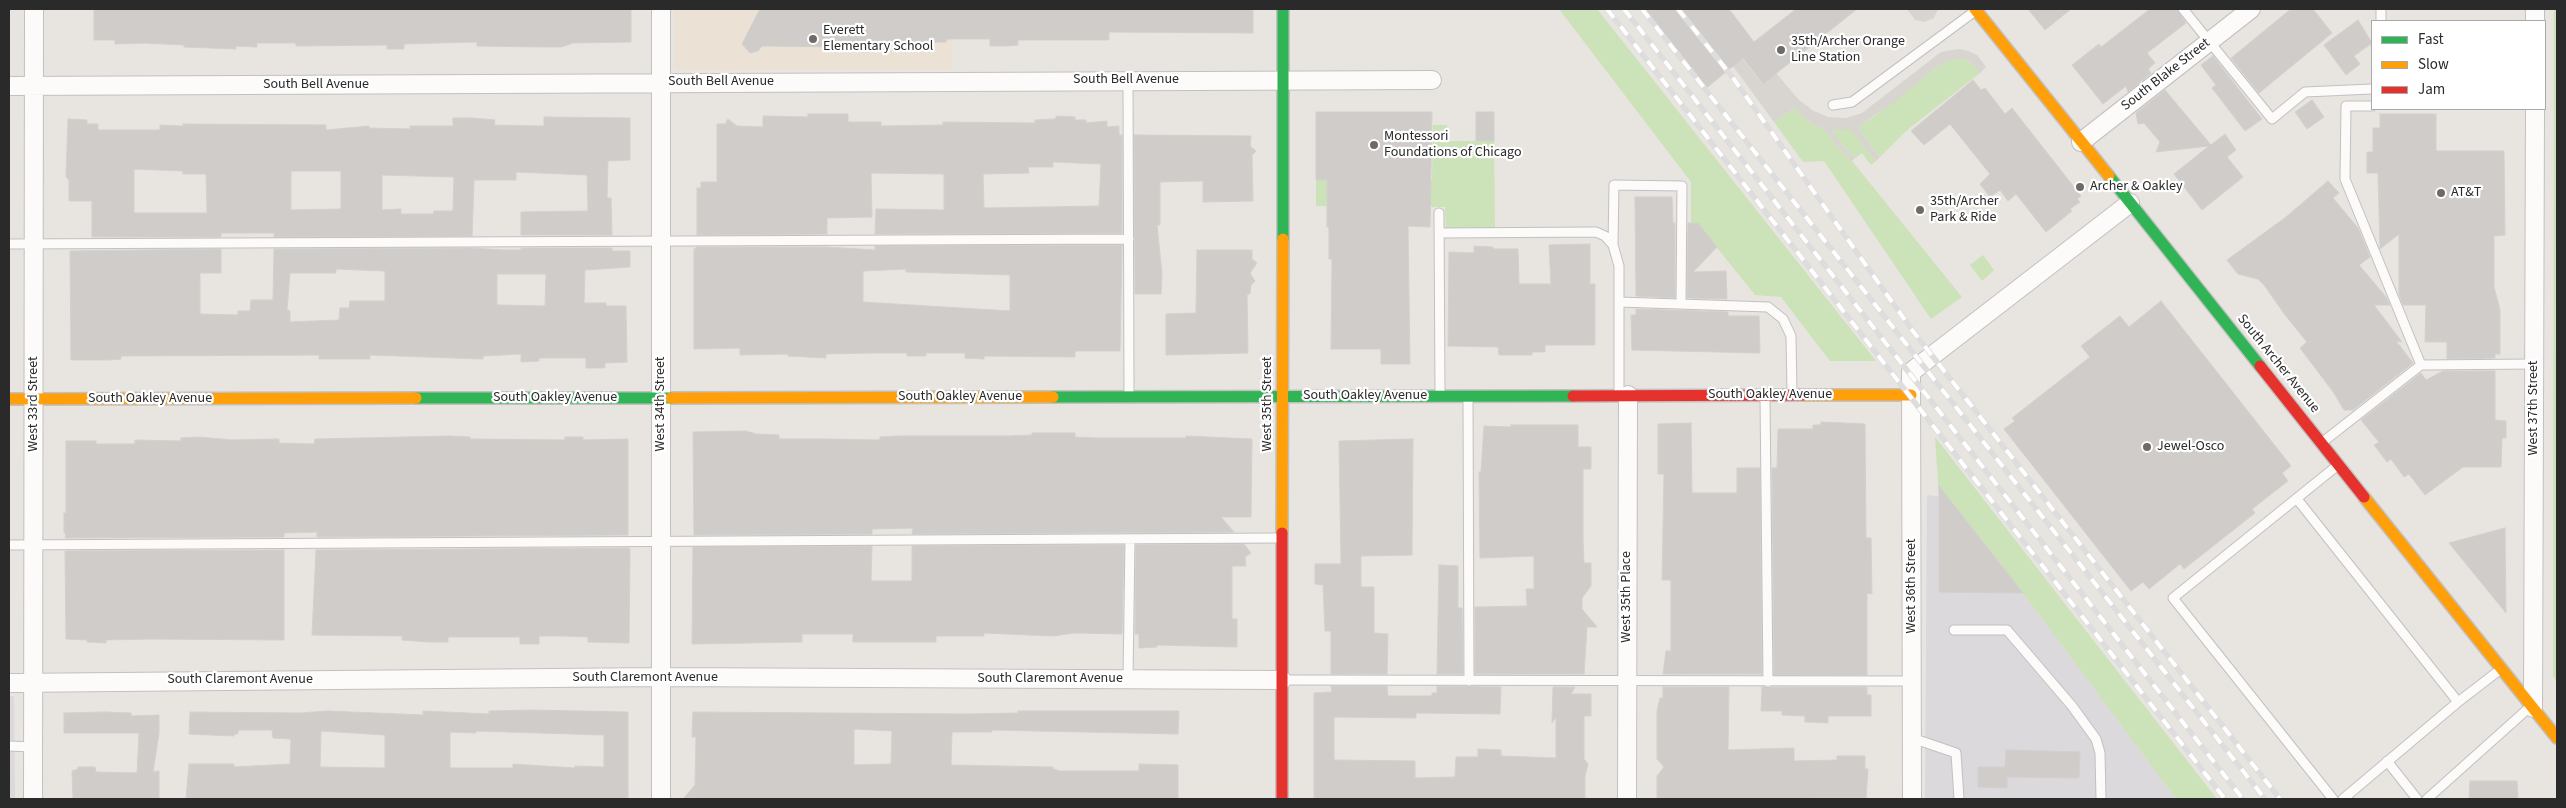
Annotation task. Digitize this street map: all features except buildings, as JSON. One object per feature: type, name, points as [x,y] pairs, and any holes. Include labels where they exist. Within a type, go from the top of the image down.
[{"type":"street","name":"West 33rd Street","points":[[33,799],[34,9]]},
{"type":"street","name":"West 34th Street","points":[[661,9],[661,799]]},
{"type":"street","name":"West 35th Street","points":[[1282,799],[1283,9]]},
{"type":"street","name":"South Archer Avenue","points":[[1976,9],[2557,738]]},
{"type":"street","name":"South Blake Street","points":[[2081,142],[2251,9]]},
{"type":"street","name":"South Bell Avenue","points":[[9,86],[1283,79],[1432,80]]},
{"type":"street","name":"West 37th Street","points":[[2532,707],[2535,110]]},
{"type":"street","name":"West 36th Street","points":[[1912,799],[1911,372],[2130,204]]},
{"type":"street","name":"West 35th Place","points":[[1624,395],[1627,799]]},
{"type":"street","name":"South Oakley Avenue","points":[[9,399],[1911,395]]},
{"type":"street","name":"South Claremont Avenue","points":[[9,683],[661,677],[1282,680]]},
{"type":"lane","points":[[1833,105],[1852,102],[1900,69],[1976,9]]},
{"type":"lane","points":[[2183,9],[2272,119],[2305,92],[2371,89]]},
{"type":"lane","points":[[1128,80],[1129,396]]},
{"type":"lane","points":[[2371,106],[2346,106],[2345,179],[2421,365]]},
{"type":"lane","points":[[1624,395],[1619,266],[1614,245],[1614,185],[1682,186],[1682,304]]},
{"type":"lane","points":[[1439,213],[1440,396]]},
{"type":"lane","points":[[1439,232],[1596,232],[1605,236],[1614,245]]},
{"type":"lane","points":[[9,244],[1129,239]]},
{"type":"lane","points":[[1619,302],[1768,307],[1783,319],[1791,336],[1792,395]]},
{"type":"lane","points":[[2322,443],[2421,365],[2534,364]]},
{"type":"lane","points":[[1765,395],[1768,682]]},
{"type":"lane","points":[[1468,396],[1468,681]]},
{"type":"lane","points":[[2334,799],[2172,598],[2339,465]]},
{"type":"lane","points":[[2297,499],[2458,702]]},
{"type":"lane","points":[[9,545],[1282,538]]},
{"type":"lane","points":[[1128,680],[1130,539]]},
{"type":"lane","points":[[1954,630],[2008,630],[2072,706],[2096,739],[2100,753],[2101,799]]},
{"type":"lane","points":[[2343,799],[2458,702],[2502,669]]},
{"type":"lane","points":[[1282,680],[1912,682]]},
{"type":"lane","points":[[2427,799],[2532,707]]},
{"type":"lane","points":[[1912,738],[1956,753],[1959,799]]},
{"type":"lane","points":[[9,746],[33,747]]},
{"type":"lane","points":[[2387,761],[2417,799]]},
{"type":"shaded area","name":"Everett Elementary School","points":[[674,9],[952,9],[952,70],[675,70]]},
{"type":"shaded area","points":[[1691,9],[1704,9],[1762,84],[1776,73],[1798,99],[1812,110],[1828,117],[1846,118],[1862,113],[1941,52],[1959,49],[1968,51],[1977,55],[1986,67],[1980,73],[1968,60],[1961,58],[1942,63],[1890,105],[1860,125],[1859,130],[1880,157],[1876,161],[1850,129],[1832,130],[1841,144],[1855,158],[1852,161],[1835,144],[1825,130],[1812,124],[1794,108],[1774,122]]},
{"type":"shaded area","points":[[1907,9],[1938,9],[1934,18],[1924,22],[1915,20]]},
{"type":"shaded area","points":[[1927,495],[1947,497],[2023,593],[2176,799],[1925,799]]},
{"type":"shaded area","points":[[9,696],[14,696],[15,799],[9,799]]},
{"type":"green space","points":[[1559,9],[1597,9],[1876,361],[1830,361],[1781,297],[1755,295],[1698,224],[1691,223],[1691,182]]},
{"type":"green space","points":[[2554,9],[2557,9],[2557,682],[2553,676]]},
{"type":"green space","points":[[1962,58],[1968,60],[1980,73],[1906,131],[1880,157],[1859,130],[1860,125],[1872,118],[1942,63]]},
{"type":"green space","points":[[1794,108],[1812,124],[1825,130],[1962,297],[1931,319],[1824,161],[1803,162],[1774,122]]},
{"type":"green space","points":[[1433,125],[1447,125],[1448,141],[1494,141],[1495,229],[1446,228],[1445,207],[1316,206],[1316,180],[1432,180]]},
{"type":"green space","points":[[1850,128],[1876,161],[1871,165],[1862,153],[1855,158],[1841,144],[1832,130]]},
{"type":"green space","points":[[1983,255],[1994,270],[1982,281],[1970,265]]},
{"type":"green space","points":[[1935,437],[2217,799],[2176,799],[2023,593],[1947,497],[1939,496]]},
{"type":"railway","points":[[1607,9],[2225,799]]},
{"type":"railway","points":[[1624,9],[2243,799]]},
{"type":"railway","points":[[1642,9],[2265,799]]},
{"type":"railway","points":[[1678,9],[1733,78],[1912,330],[2280,799]]},
{"type":"traffic: fast","points":[[1283,9],[1283,239]]},
{"type":"traffic: fast","points":[[2109,176],[2260,366]]},
{"type":"traffic: fast","points":[[1053,397],[1573,396]]},
{"type":"traffic: fast","points":[[416,398],[671,398]]},
{"type":"traffic: slow","points":[[1975,9],[2109,176]]},
{"type":"traffic: slow","points":[[1282,533],[1283,239]]},
{"type":"traffic: slow","points":[[1803,395],[1911,395]]},
{"type":"traffic: slow","points":[[671,398],[1053,397]]},
{"type":"traffic: slow","points":[[9,399],[416,398]]},
{"type":"traffic: slow","points":[[2364,497],[2557,738]]},
{"type":"traffic: jam","points":[[2260,366],[2364,497]]},
{"type":"traffic: jam","points":[[1573,396],[1803,395]]},
{"type":"traffic: jam","points":[[1282,533],[1282,799]]},
{"type":"place","name":"Everett Elementary School","points":[[813,39]]},
{"type":"place","name":"35th/Archer Orange Line Station","points":[[1781,50]]},
{"type":"place","name":"Montessori Foundations of Chicago","points":[[1374,145]]},
{"type":"place","name":"Archer & Oakley","points":[[2080,187]]},
{"type":"place","name":"AT&T","points":[[2441,193]]},
{"type":"place","name":"35th/Archer Park & Ride","points":[[1920,210]]},
{"type":"place","name":"Jewel-Osco","points":[[2147,447]]}]
